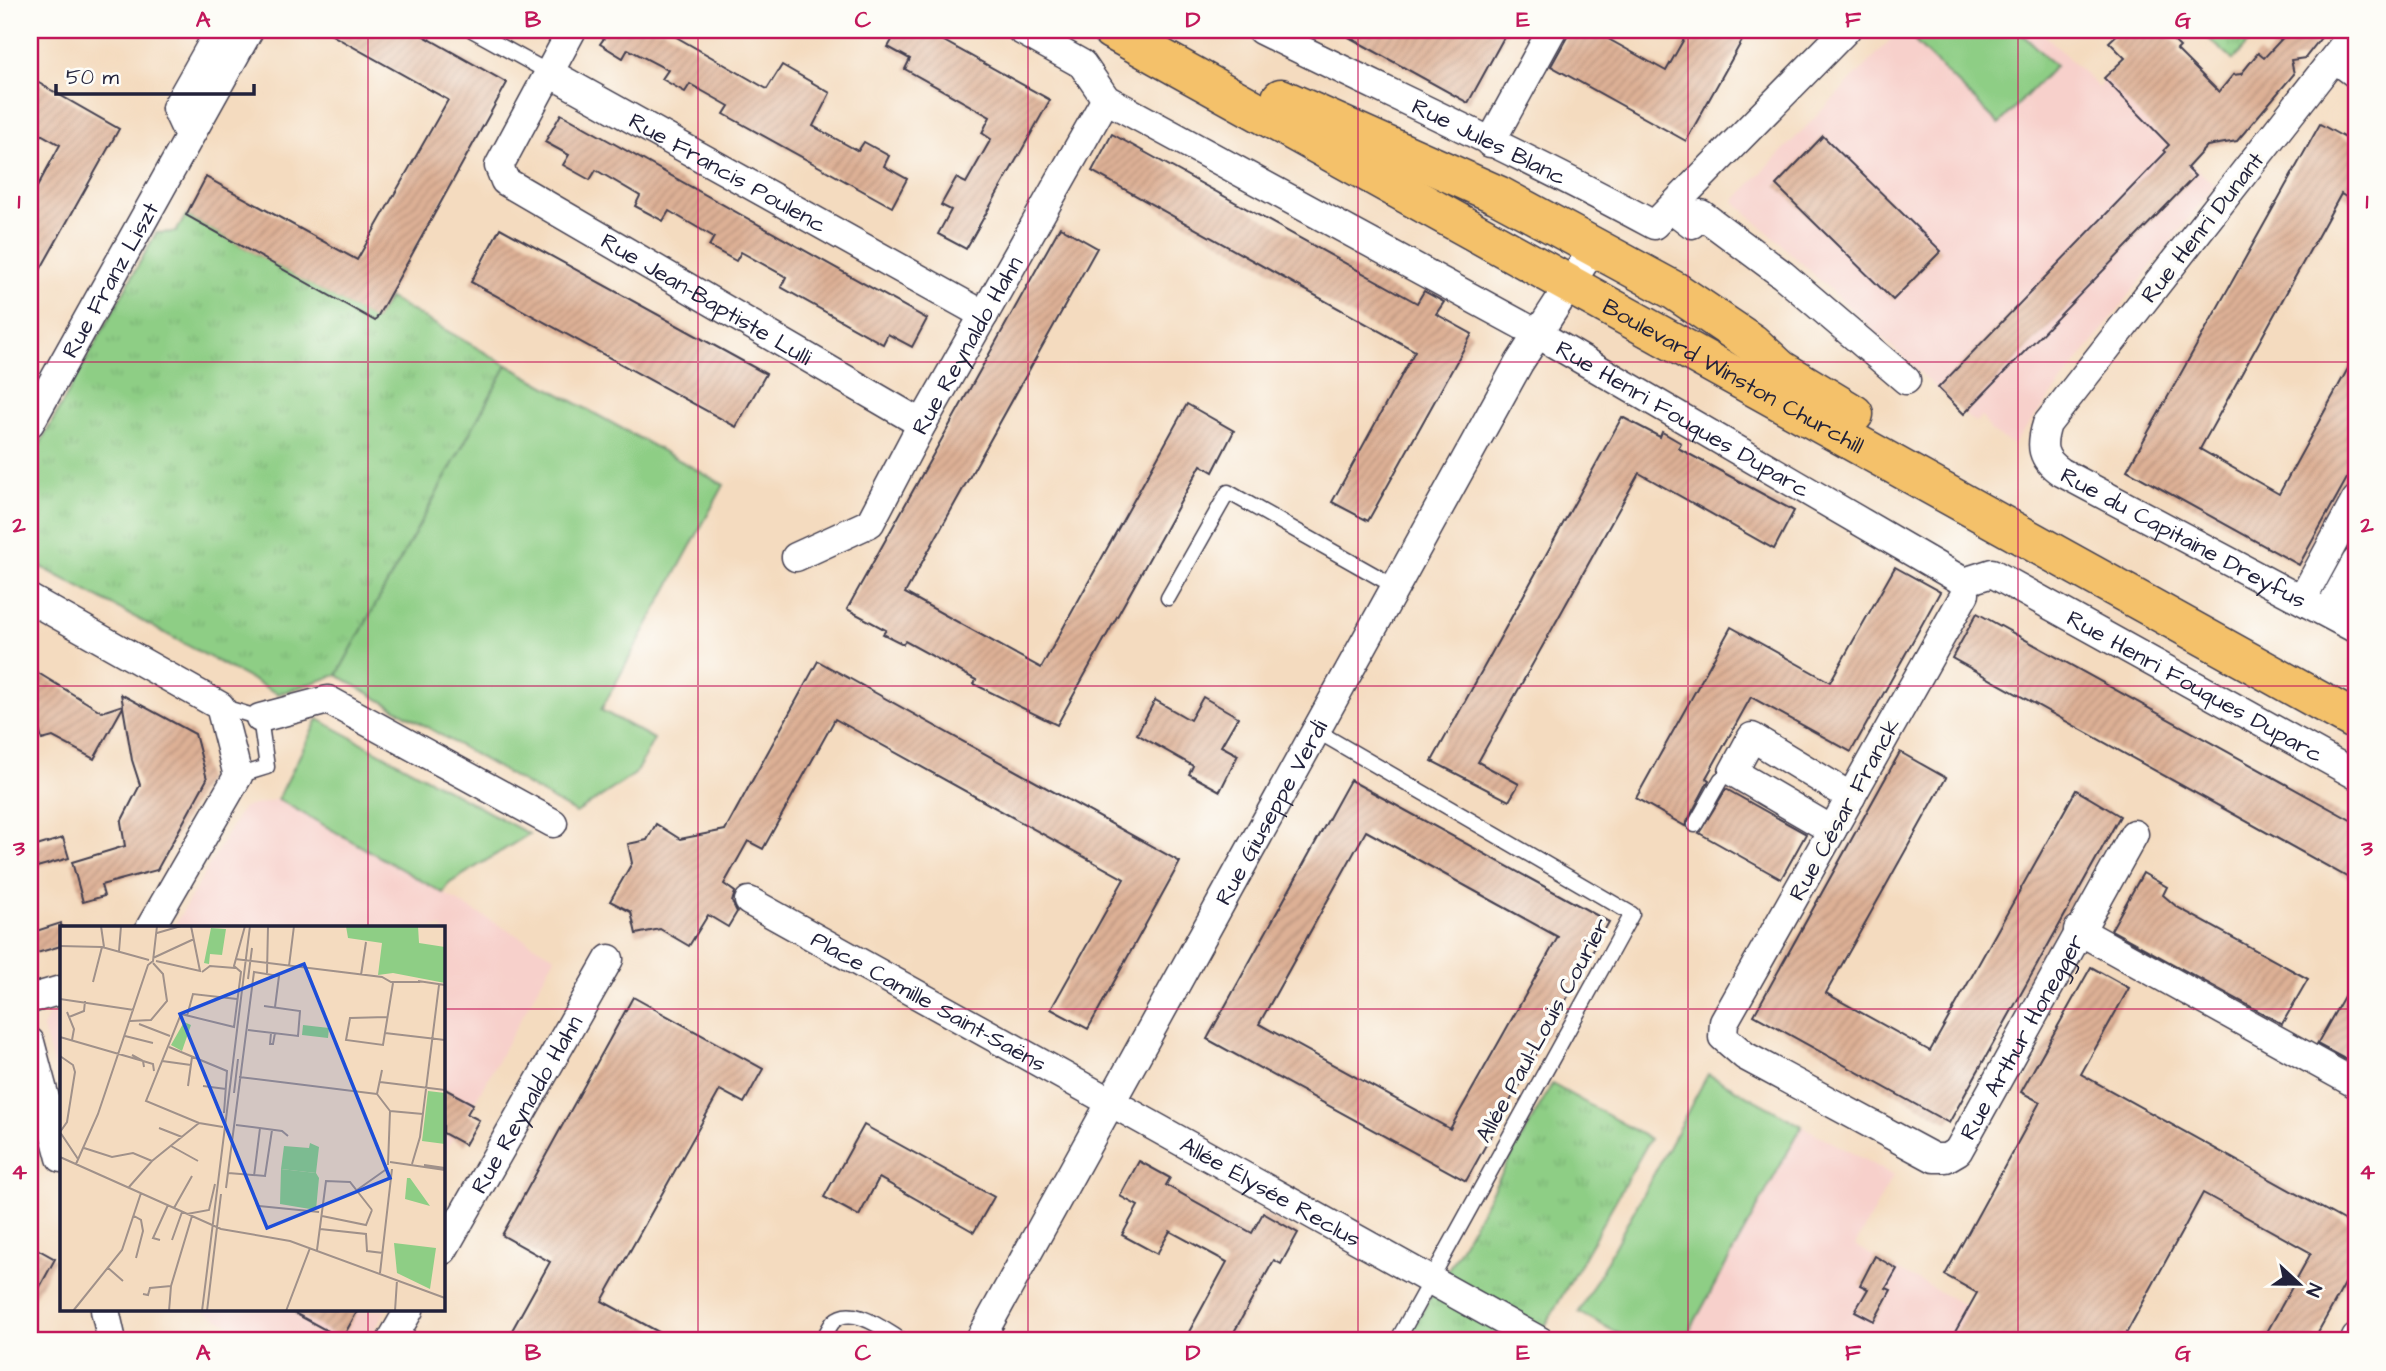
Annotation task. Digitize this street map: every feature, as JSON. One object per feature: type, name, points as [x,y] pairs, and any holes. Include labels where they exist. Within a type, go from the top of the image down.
[{"type":"main road","name":"Boulevard Winston Churchill","points":[[1111,30],[2356,721]]},
{"type":"main road","name":"Boulevard Winston Churchill","points":[[1160,30],[1301,108],[1498,195],[1675,291],[1752,343],[1780,369],[1824,397],[2356,694]]},
{"type":"street","points":[[189,136],[176,108],[220,30]]},
{"type":"street","name":"Rue Franz Liszt","points":[[30,423],[249,30]]},
{"type":"street","points":[[548,72],[572,30]]},
{"type":"street","name":"Rue Henri Fouques Duparc","points":[[1021,30],[1082,64],[1106,99],[1538,334],[1964,582],[1992,573],[2356,775]]},
{"type":"street","name":"Rue Jules Blanc","points":[[1261,30],[1490,143],[1536,162],[1654,225],[1846,30]]},
{"type":"street","points":[[1490,143],[1552,30]]},
{"type":"street","name":"Rue Henri Dunant","points":[[2047,424],[2346,67],[2356,30]]},
{"type":"street","name":"Rue Jean-Baptiste Lulli","points":[[548,72],[499,166],[505,181],[922,424]]},
{"type":"street","name":"Rue Francis Poulenc","points":[[548,72],[984,315]]},
{"type":"street","name":"Rue Reynaldo Hahn","points":[[796,557],[870,523],[922,424],[1106,99]]},
{"type":"street","points":[[1671,208],[1692,224],[1701,214],[1783,275],[1906,380]]},
{"type":"street","name":"Rue Giuseppe Verdi","points":[[978,1341],[1394,586],[1538,334],[1594,247]]},
{"type":"street","name":"Rue du Capitaine Dreyfus","points":[[2047,424],[2041,445],[2047,462],[2061,472],[2303,598],[2356,629]]},
{"type":"street","points":[[2303,598],[2356,500]]},
{"type":"street","points":[[2328,613],[2356,562]]},
{"type":"street","name":"Rue César Franck","points":[[1723,1037],[1724,1022],[1965,594],[1964,582]]},
{"type":"street","points":[[30,599],[220,706],[237,776],[151,926]]},
{"type":"street","points":[[260,718],[328,700],[553,822]]},
{"type":"street","points":[[1832,830],[1733,772],[1752,737],[1851,796]]},
{"type":"street","name":"Rue Arthur Honegger","points":[[1723,1037],[1757,1062],[1934,1158],[1946,1158],[1958,1151],[2078,930],[2134,834]]},
{"type":"street","name":"Place Camille Saint-Saëns","points":[[749,901],[1110,1101]]},
{"type":"street","points":[[2078,930],[2356,1084]]},
{"type":"street","name":"Rue Reynaldo Hahn","points":[[444,1248],[609,958]]},
{"type":"street","points":[[30,999],[60,990]]},
{"type":"street","points":[[30,1042],[60,1154]]},
{"type":"street","name":"Allée Élysée Reclus","points":[[1110,1101],[1540,1341]]},
{"type":"street","points":[[105,1312],[112,1341]]},
{"type":"street","points":[[391,1341],[408,1312]]},
{"type":"lane","name":"Rue Francis Poulenc","points":[[472,30],[548,72]]},
{"type":"lane","points":[[1168,598],[1228,492],[1394,586]]},
{"type":"lane","points":[[220,706],[260,718],[267,767],[237,776]]},
{"type":"lane","name":"Allée Paul-Louis Courier","points":[[1315,730],[1632,914],[1397,1341]]},
{"type":"lane","points":[[1695,825],[1721,779],[1733,772]]},
{"type":"lane","points":[[822,1341],[834,1321],[847,1316],[862,1318],[903,1341]]},
{"type":"shaded area","points":[[1900,30],[2040,30],[2099,88],[2104,78],[2160,137],[2215,185],[2013,445],[1991,431],[1982,417],[1976,422],[1967,416],[1734,201]]},
{"type":"shaded area","points":[[278,799],[555,957],[468,1114],[479,1120],[465,1145],[452,1139],[444,1155],[444,926],[174,926],[242,808]]},
{"type":"shaded area","points":[[60,1011],[60,1088],[43,1028],[49,1014]]},
{"type":"shaded area","points":[[1802,1126],[1893,1175],[1855,1246],[2030,1341],[1684,1341]]},
{"type":"shaded area","points":[[206,1312],[385,1312],[369,1341],[259,1341]]},
{"type":"green space","points":[[1926,30],[2018,30],[2055,66],[1999,124],[1915,42]]},
{"type":"green space","points":[[2199,30],[2260,30],[2233,60]]},
{"type":"green space","points":[[186,215],[375,320],[389,298],[507,365],[337,675],[278,694],[30,561],[30,462],[156,233],[176,232]]},
{"type":"green space","points":[[507,365],[724,485],[601,710],[654,739],[635,774],[576,813],[337,675]]},
{"type":"green space","points":[[318,719],[529,834],[450,883],[443,893],[278,799]]},
{"type":"green space","points":[[1708,1074],[1802,1126],[1684,1341],[1632,1341],[1579,1312]]},
{"type":"green space","points":[[1552,1084],[1650,1139],[1543,1330],[1445,1275]]},
{"type":"green space","points":[[1432,1294],[1516,1341],[1406,1341]]},
{"type":"building","points":[[323,30],[413,30],[507,83],[375,321],[186,215],[206,177],[357,260],[448,100]]},
{"type":"building","points":[[592,30],[664,30],[767,89],[782,65],[830,93],[813,126],[858,151],[864,142],[889,156],[884,166],[907,179],[892,207],[724,114],[729,106],[690,84],[685,92],[662,79],[668,70],[628,49],[623,58],[600,44],[605,37]]},
{"type":"building","points":[[898,30],[924,30],[1050,100],[966,249],[938,234],[951,210],[941,205],[956,178],[966,183],[991,139],[982,133],[990,117],[905,69],[910,59],[888,47]]},
{"type":"building","points":[[1336,30],[1508,30],[1468,103]]},
{"type":"building","points":[[1571,30],[1592,30],[1666,71],[1689,30],[1748,30],[1686,141],[1551,66]]},
{"type":"building","points":[[2122,30],[2162,30],[2180,47],[2177,50],[2219,92],[2233,75],[2241,74],[2258,53],[2264,58],[2290,30],[2327,30],[2305,58],[2291,60],[2294,74],[2237,141],[2207,146],[2187,168],[2195,176],[1964,414],[1938,388],[2166,152],[2164,150],[2169,145],[2104,78],[2125,58],[2109,42]]},
{"type":"building","points":[[30,78],[119,129],[30,288],[30,200],[60,145],[30,128]]},
{"type":"building","points":[[561,114],[927,319],[912,347],[888,334],[883,344],[781,287],[786,277],[741,252],[736,261],[709,246],[714,237],[669,211],[663,221],[635,206],[640,196],[596,170],[590,180],[563,165],[569,155],[545,142]]},
{"type":"building","points":[[2320,124],[2356,144],[2356,203],[2341,194],[2200,449],[2279,494],[2356,354],[2356,462],[2299,565],[2127,470]]},
{"type":"building","points":[[1112,134],[1417,303],[1424,291],[1444,302],[1436,314],[1472,334],[1368,521],[1332,502],[1415,351],[1092,171]]},
{"type":"building","points":[[1823,136],[1941,251],[1893,300],[1776,185]]},
{"type":"building","points":[[1060,227],[1097,248],[905,593],[1041,668],[1187,404],[1234,431],[1213,472],[1201,465],[1057,725],[974,684],[976,680],[905,641],[903,644],[883,634],[886,630],[847,609]]},
{"type":"building","points":[[500,228],[766,374],[736,427],[471,282]]},
{"type":"building","points":[[1622,417],[1660,437],[1662,432],[1681,443],[1678,448],[1794,511],[1774,549],[1639,473],[1478,762],[1519,784],[1509,801],[1432,761]]},
{"type":"building","points":[[1895,567],[1940,592],[1851,752],[1751,697],[1706,778],[1709,780],[1685,826],[1636,798],[1731,627],[1830,682]]},
{"type":"building","points":[[1977,613],[2356,823],[2356,882],[1952,658]]},
{"type":"building","points":[[818,661],[1180,862],[1088,1029],[1051,1009],[1124,879],[835,719],[763,849],[748,841],[724,884],[735,892],[732,902],[737,912],[728,927],[708,915],[689,946],[660,929],[636,934],[631,912],[610,901],[632,863],[628,844],[647,840],[656,824],[680,839],[725,830]]},
{"type":"building","points":[[30,668],[102,712],[123,705],[121,694],[195,734],[207,779],[157,870],[101,885],[104,896],[83,902],[72,862],[125,846],[121,822],[140,785],[132,760],[123,707],[94,759],[53,737],[42,740],[39,730],[30,724]]},
{"type":"building","points":[[1203,697],[1238,717],[1221,746],[1238,755],[1220,791],[1189,774],[1193,766],[1137,734],[1155,700],[1190,720]]},
{"type":"building","points":[[1900,752],[1946,778],[1826,993],[1930,1051],[2076,790],[2120,816],[1949,1123],[1754,1015]]},
{"type":"building","points":[[1350,780],[1609,922],[1466,1181],[1207,1039]],"holes":[[[1366,831],[1558,937],[1450,1129],[1259,1024]]]},
{"type":"building","points":[[1726,789],[1806,834],[1781,879],[1699,833]]},
{"type":"building","points":[[63,838],[69,858],[30,869],[30,848]]},
{"type":"building","points":[[2143,873],[2167,887],[2163,895],[2177,907],[2308,979],[2282,1024],[2111,930]]},
{"type":"building","points":[[61,923],[60,946],[30,955],[30,933]]},
{"type":"building","points":[[2091,967],[2129,988],[2081,1074],[2356,1227],[2356,1264],[2313,1341],[2262,1341],[2311,1253],[2203,1193],[2122,1341],[1950,1341],[1977,1293],[1945,1275],[2040,1102],[2021,1092]]},
{"type":"building","points":[[2356,975],[2356,1065],[2317,1044]]},
{"type":"building","points":[[633,997],[763,1069],[744,1103],[720,1090],[602,1301],[675,1341],[506,1341],[550,1262],[502,1235]]},
{"type":"building","points":[[444,1089],[473,1104],[467,1114],[479,1120],[465,1145],[444,1134]]},
{"type":"building","points":[[864,1125],[994,1197],[974,1232],[879,1178],[859,1216],[824,1197]]},
{"type":"building","points":[[1139,1161],[1170,1178],[1166,1185],[1252,1233],[1263,1213],[1298,1233],[1281,1264],[1274,1260],[1229,1341],[1184,1341],[1227,1262],[1170,1231],[1157,1254],[1122,1235],[1138,1206],[1120,1196]]},
{"type":"building","points":[[30,1245],[55,1259],[30,1305]]},
{"type":"building","points":[[1875,1256],[1897,1269],[1886,1288],[1891,1290],[1874,1321],[1855,1311],[1868,1289],[1860,1285]]},
{"type":"building","points":[[293,1312],[357,1312],[342,1339]]}]
